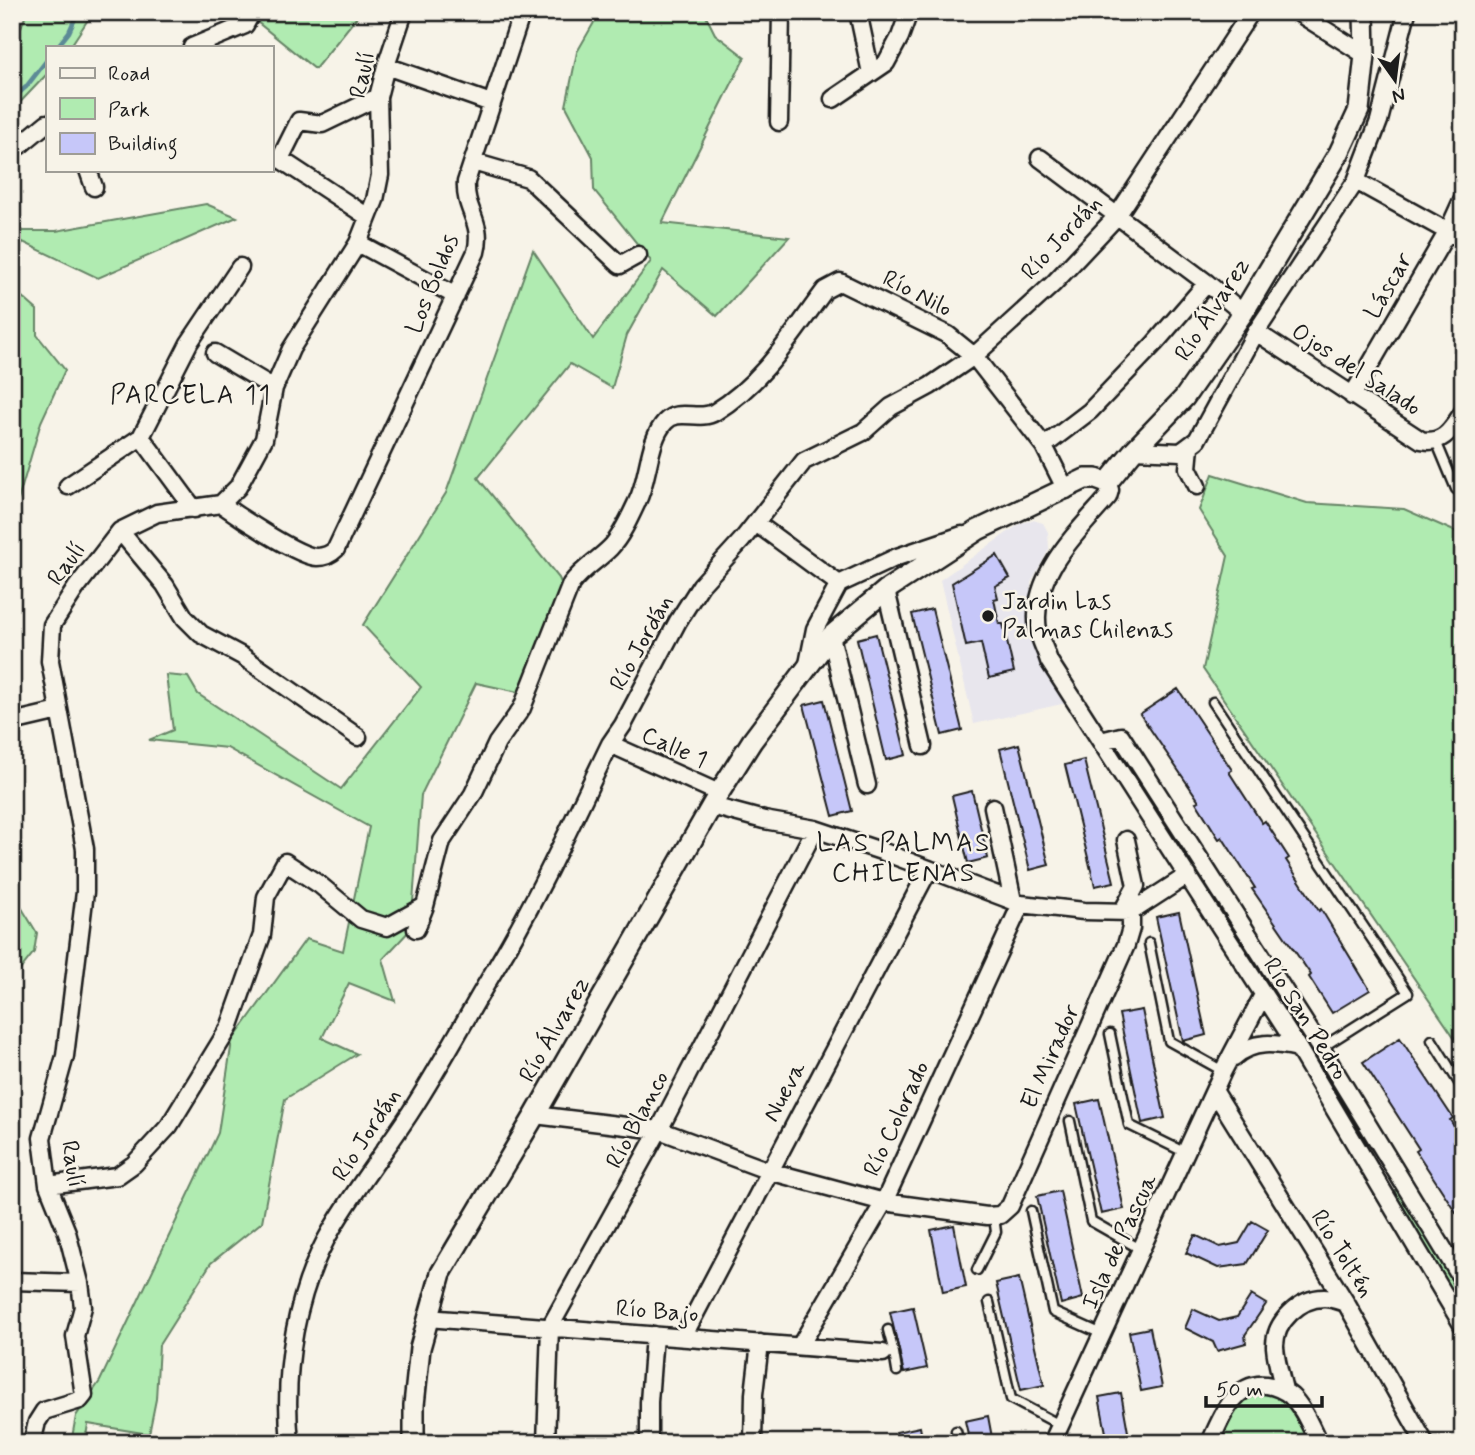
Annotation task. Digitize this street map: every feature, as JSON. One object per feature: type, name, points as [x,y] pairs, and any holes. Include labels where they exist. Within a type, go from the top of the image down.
[{"type":"street","points":[[194,46],[245,25],[251,12]]},
{"type":"street","name":"Raulí","points":[[32,1443],[37,1422],[44,1411],[80,1400],[84,1395],[75,1336],[83,1307],[80,1283],[67,1232],[48,1185],[43,1138],[65,1056],[85,892],[85,849],[50,661],[52,625],[76,588],[120,531],[157,513],[221,504],[238,487],[264,439],[274,388],[291,349],[358,243],[375,200],[380,175],[378,97],[404,12]]},
{"type":"street","name":"Los Boldos","points":[[221,504],[249,524],[309,556],[324,556],[336,549],[476,252],[478,226],[467,203],[466,192],[491,103],[522,12]]},
{"type":"street","points":[[779,122],[781,12]]},
{"type":"street","points":[[858,12],[871,74]]},
{"type":"street","points":[[833,99],[886,63],[909,12]]},
{"type":"street","name":"Río Jordán","points":[[290,1443],[288,1394],[294,1336],[300,1308],[332,1228],[411,1111],[520,927],[610,744],[701,585],[756,523],[804,461],[863,432],[891,407],[930,386],[974,356],[1053,284],[1117,216],[1251,12]]},
{"type":"street","points":[[1297,12],[1365,55]]},
{"type":"street","name":"Río Álvarez","points":[[808,667],[815,629],[839,584],[897,556],[978,530],[1085,479],[1107,483],[1134,450],[1184,398],[1243,313],[1339,153],[1359,110],[1365,55],[1364,12]]},
{"type":"street","points":[[1134,450],[1181,452],[1197,440],[1256,332],[1356,181],[1379,121],[1407,12]]},
{"type":"street","points":[[386,66],[491,103]]},
{"type":"street","points":[[368,217],[280,159],[299,121],[322,124],[378,97]]},
{"type":"street","points":[[19,146],[46,123]]},
{"type":"street","points":[[1040,158],[1243,313]]},
{"type":"street","points":[[473,162],[528,178],[620,265],[638,255]]},
{"type":"street","points":[[89,172],[94,187]]},
{"type":"street","points":[[1356,181],[1463,240]]},
{"type":"street","name":"Láscar","points":[[1352,396],[1448,231],[1463,198]]},
{"type":"street","points":[[358,243],[456,296]]},
{"type":"street","points":[[68,486],[141,437],[189,342],[240,267]]},
{"type":"street","name":"Río Nilo","points":[[425,906],[442,841],[472,794],[497,743],[522,708],[570,584],[582,570],[612,547],[639,500],[659,429],[667,418],[683,414],[699,417],[712,414],[727,404],[764,373],[825,290],[840,282],[948,335],[974,356],[1044,446],[1066,489]]},
{"type":"street","points":[[1044,446],[1090,411],[1207,284]]},
{"type":"street","name":"Ojos del Salado","points":[[1256,332],[1421,440],[1436,441],[1449,432],[1463,412]]},
{"type":"street","points":[[215,353],[274,388]]},
{"type":"street","points":[[141,437],[194,509]]},
{"type":"street","points":[[1190,447],[1188,468],[1197,486]]},
{"type":"street","name":"Río San Pedro","points":[[1107,483],[1110,489],[1108,497],[1057,558],[1042,589],[1038,630],[1049,661],[1301,1053],[1463,1326]]},
{"type":"street","points":[[756,523],[839,584]]},
{"type":"street","name":"Río Álvarez","points":[[414,1443],[416,1378],[427,1318],[441,1273],[716,799],[752,741],[831,636],[886,590],[978,530]]},
{"type":"street","points":[[120,531],[165,585],[185,618],[201,635],[242,656],[358,737]]},
{"type":"street","points":[[886,590],[923,746]]},
{"type":"street","points":[[831,636],[867,785]]},
{"type":"street","points":[[12,722],[59,710]]},
{"type":"street","name":"Río San Pedro","points":[[1101,741],[1121,736],[1321,1048],[1463,1281]]},
{"type":"street","name":"Calle 1","points":[[610,744],[716,799],[764,820],[815,829],[1017,902],[1084,911],[1127,912]]},
{"type":"street","points":[[993,807],[1017,902]]},
{"type":"street","name":"Río Blanco","points":[[546,1443],[550,1327],[659,1130],[815,829]]},
{"type":"street","name":"El Mirador","points":[[997,1216],[1010,1206],[1126,945],[1131,928],[1127,912],[1136,886],[1126,840]]},
{"type":"street","points":[[48,1185],[117,1176],[134,1164],[169,1126],[229,1028],[262,935],[266,897],[285,862],[320,885],[362,919],[387,927],[425,906]]},
{"type":"street","name":"Nueva","points":[[682,1337],[929,869]]},
{"type":"street","points":[[1127,912],[1188,874]]},
{"type":"street","name":"Río Colorado","points":[[800,1346],[884,1202],[1017,902]]},
{"type":"street","points":[[416,929],[425,906]]},
{"type":"street","name":"Isla de Pascua","points":[[1052,1443],[1226,1066],[1263,995]]},
{"type":"street","points":[[1226,1066],[1249,1046],[1279,1044],[1301,1053],[1321,1048]]},
{"type":"street","name":"Río Toltén","points":[[1214,1092],[1346,1303],[1425,1443]]},
{"type":"street","points":[[535,1115],[659,1130],[769,1171],[884,1202],[997,1216]]},
{"type":"street","points":[[12,1281],[80,1283]]},
{"type":"street","points":[[1284,1391],[1275,1346],[1279,1329],[1289,1314],[1303,1302],[1324,1298],[1346,1303]]},
{"type":"street","name":"Río Bajo","points":[[427,1318],[888,1353]]},
{"type":"street","points":[[649,1443],[654,1335]]},
{"type":"street","points":[[754,1443],[754,1394],[760,1343]]},
{"type":"street","points":[[1210,1443],[1238,1393],[1256,1385],[1275,1386],[1284,1391],[1298,1404],[1319,1443]]},
{"type":"lane","points":[[1436,441],[1456,489],[1463,494]]},
{"type":"lane","points":[[1213,702],[1408,993],[1321,1048]]},
{"type":"lane","points":[[1149,943],[1169,1041],[1226,1066]]},
{"type":"lane","points":[[1110,1034],[1129,1125],[1186,1153]]},
{"type":"lane","points":[[1432,1040],[1463,1089]]},
{"type":"lane","points":[[1070,1121],[1091,1221],[1142,1250]]},
{"type":"lane","points":[[1031,1211],[1053,1312],[1102,1334]]},
{"type":"lane","points":[[977,1270],[996,1232],[997,1216]]},
{"type":"lane","points":[[989,1302],[1011,1399],[1060,1424]]},
{"type":"lane","points":[[888,1330],[888,1353],[897,1371]]},
{"type":"lane","points":[[956,1431],[959,1443]]},
{"type":"shaded area","name":"Jardin Las Palmas Chilenas","points":[[1033,520],[1043,523],[1048,532],[1049,549],[1031,583],[1029,625],[1040,664],[1066,703],[974,724],[940,580],[1021,523]]},
{"type":"green space","points":[[27,12],[93,12],[71,46],[46,46],[46,75],[12,111],[12,50]]},
{"type":"green space","points":[[255,12],[361,12],[315,69],[251,17]]},
{"type":"green space","points":[[600,12],[704,12],[715,34],[745,57],[662,223],[789,237],[717,316],[663,270],[627,335],[612,388],[570,364],[478,478],[559,578],[565,592],[523,693],[476,683],[421,795],[411,929],[383,959],[395,1001],[349,983],[322,1038],[357,1054],[285,1099],[262,1222],[211,1263],[159,1345],[156,1399],[149,1434],[88,1424],[85,1443],[71,1443],[76,1416],[100,1381],[218,1133],[232,1041],[306,939],[343,951],[369,827],[227,748],[149,740],[173,730],[166,675],[188,677],[198,694],[341,789],[421,687],[363,625],[446,493],[533,250],[593,339],[651,261],[594,190],[593,157],[566,106],[577,52]]},
{"type":"green space","points":[[206,204],[237,217],[98,278],[23,242],[12,262],[12,231],[56,231]]},
{"type":"green space","points":[[12,288],[37,310],[37,335],[65,370],[41,422],[12,521]]},
{"type":"green space","points":[[1213,474],[1307,503],[1404,509],[1463,535],[1463,1050],[1203,669],[1228,556],[1199,510]]},
{"type":"green space","points":[[12,892],[37,933],[34,952],[12,980]]},
{"type":"green space","points":[[1398,1189],[1463,1297],[1463,1308],[1394,1192]]},
{"type":"green space","points":[[1265,1391],[1290,1404],[1313,1443],[1229,1443],[1217,1436],[1236,1401]]},
{"type":"building","points":[[997,555],[1010,578],[995,586],[998,598],[994,599],[1014,672],[989,678],[981,643],[966,646],[952,583]]},
{"type":"building","points":[[932,609],[962,730],[942,735],[912,614]]},
{"type":"building","points":[[876,634],[906,755],[886,760],[857,639]]},
{"type":"building","points":[[1178,689],[1232,770],[1229,772],[1262,823],[1265,821],[1289,858],[1286,860],[1319,911],[1321,909],[1370,990],[1332,1013],[1309,977],[1311,975],[1252,889],[1255,888],[1222,837],[1219,839],[1196,802],[1199,801],[1140,714]]},
{"type":"building","points":[[824,700],[852,811],[833,816],[804,705]]},
{"type":"building","points":[[1019,744],[1049,865],[1030,870],[1000,749]]},
{"type":"building","points":[[1084,760],[1114,882],[1095,886],[1065,765]]},
{"type":"building","points":[[972,791],[988,858],[968,863],[952,796]]},
{"type":"building","points":[[1179,912],[1206,1035],[1183,1041],[1156,917]]},
{"type":"building","points":[[1142,1010],[1165,1118],[1142,1123],[1119,1014]]},
{"type":"building","points":[[1400,1038],[1453,1118],[1450,1120],[1463,1140],[1463,1223],[1363,1062]]},
{"type":"building","points":[[1099,1099],[1124,1209],[1101,1214],[1076,1104]]},
{"type":"building","points":[[1060,1191],[1083,1298],[1061,1304],[1037,1196]]},
{"type":"building","points":[[1252,1221],[1268,1230],[1247,1264],[1218,1268],[1186,1253],[1195,1235],[1220,1247],[1239,1243]]},
{"type":"building","points":[[954,1225],[966,1287],[943,1292],[931,1230]]},
{"type":"building","points":[[1019,1278],[1044,1385],[1021,1390],[996,1283]]},
{"type":"building","points":[[1251,1295],[1266,1304],[1245,1335],[1246,1343],[1217,1351],[1213,1342],[1185,1328],[1193,1309],[1219,1321],[1237,1317]]},
{"type":"building","points":[[913,1307],[927,1368],[904,1373],[890,1312]]},
{"type":"building","points":[[1150,1328],[1162,1387],[1141,1391],[1129,1332]]},
{"type":"building","points":[[1121,1393],[1130,1443],[1108,1443],[1099,1397]]},
{"type":"building","points":[[988,1416],[993,1443],[970,1443],[965,1421]]},
{"type":"building","points":[[920,1427],[923,1443],[899,1443],[896,1432]]},
{"type":"waterway","points":[[58,46],[69,32],[78,12]]},
{"type":"waterway","points":[[12,99],[26,87],[46,61]]},
{"type":"place","name":"Jardin Las Palmas Chilenas","points":[[988,616]]},
{"type":"district","name":"PARCELA 11","points":[[191,396]]},
{"type":"district","name":"LAS PALMAS CHILENAS","points":[[904,859]]}]
